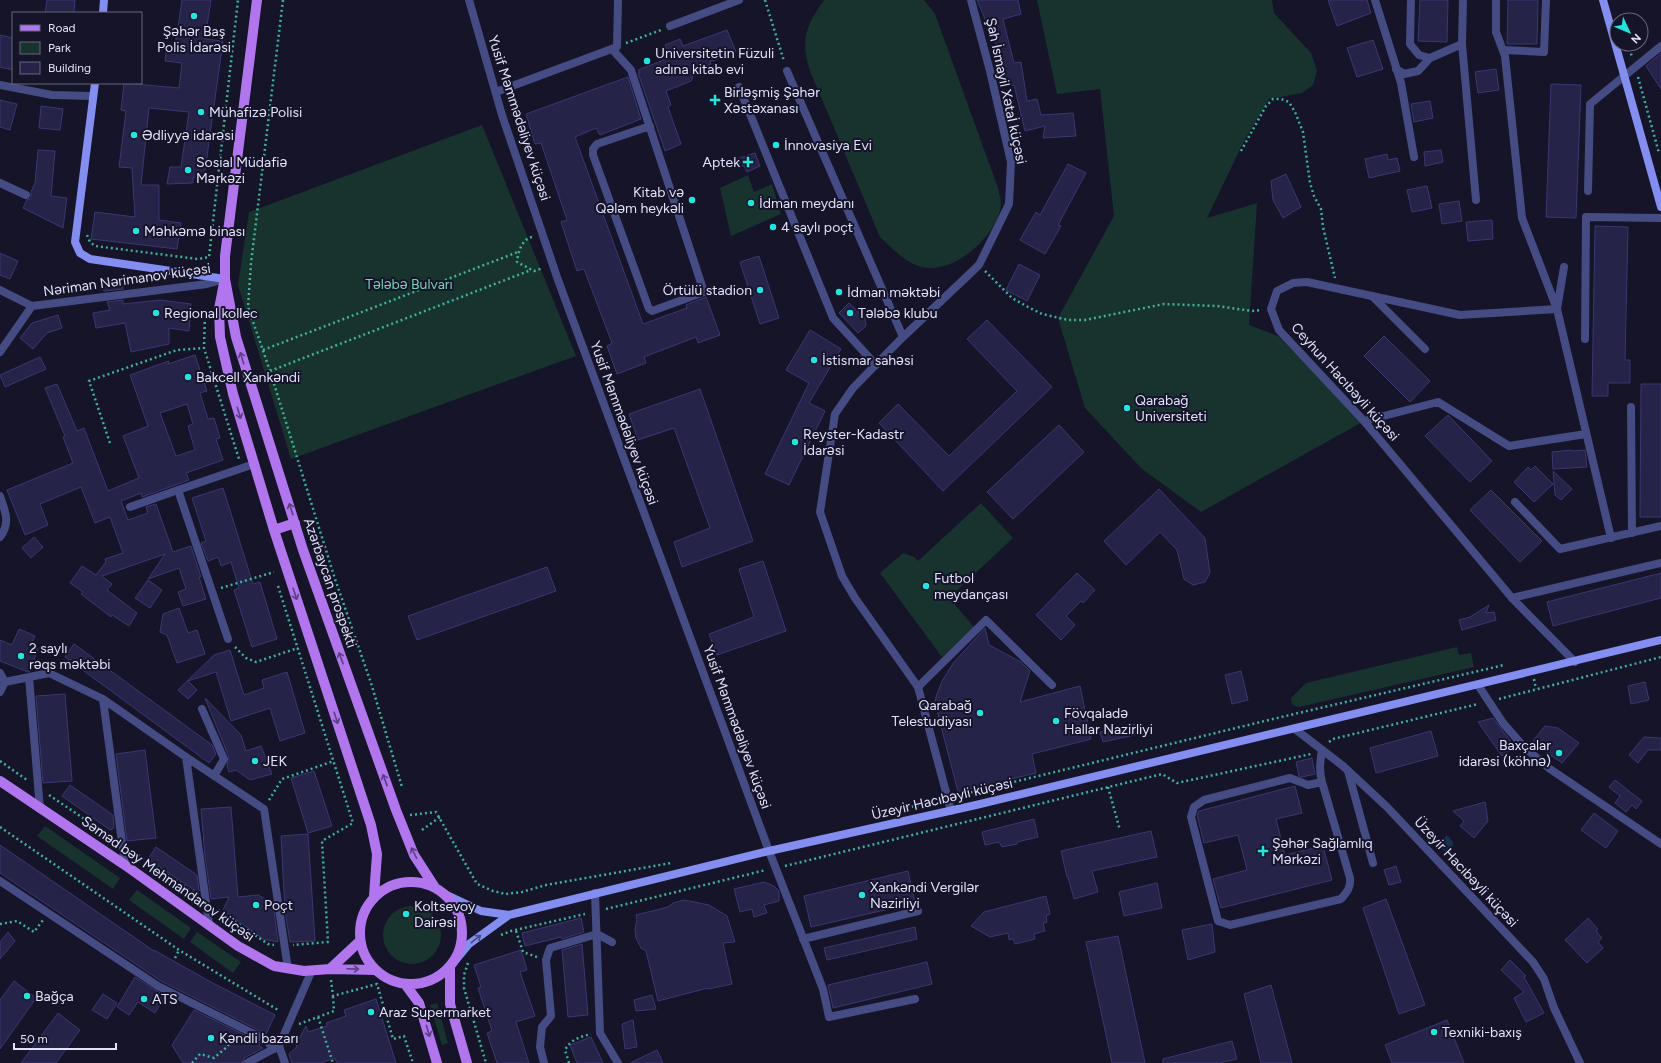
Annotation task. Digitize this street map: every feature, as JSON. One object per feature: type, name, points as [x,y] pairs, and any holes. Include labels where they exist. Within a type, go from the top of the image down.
[{"type":"main road","points":[[103,12],[104,0]]},
{"type":"main road","name":"Azərbaycan prospekti","points":[[257,0],[225,256],[225,279],[236,337],[303,550],[396,810],[414,855],[434,886]]},
{"type":"main road","points":[[1602,0],[1661,207]]},
{"type":"main road","points":[[95,84],[75,242],[80,253],[90,259],[225,279]]},
{"type":"main road","name":"Azərbaycan prospekti","points":[[225,279],[219,309],[220,337],[233,394],[274,530],[371,825],[377,854],[374,896]]},
{"type":"main road","points":[[274,530],[295,523]]},
{"type":"main road","name":"Üzeyir Hacıbəyli küçəsi","points":[[509,915],[769,851],[951,810],[1659,643]]},
{"type":"main road","name":"Səməd bəy Mehmandarov küçəsi","points":[[0,781],[125,865],[238,946],[274,966],[304,972],[312,970],[330,972],[376,970]]},
{"type":"main road","points":[[419,881],[434,886],[447,895],[481,911],[509,915],[469,944],[450,967],[437,978],[422,983],[405,984],[390,980],[376,970],[366,957],[360,941],[360,925],[365,910],[374,896],[387,887],[403,882],[419,881]]},
{"type":"main road","points":[[447,895],[457,908],[462,923],[463,938],[459,954],[450,967],[450,1004],[467,1063]]},
{"type":"main road","points":[[330,972],[360,941]]},
{"type":"main road","points":[[405,984],[419,1003],[437,1063]]},
{"type":"street","name":"Yusif Məmmədəliyev küçəsi","points":[[469,0],[502,115],[558,280],[769,851],[823,989],[829,1017],[914,999]]},
{"type":"street","points":[[618,0],[614,48],[631,70],[650,126],[704,292],[652,311],[649,309],[593,155],[593,148],[597,144],[650,126]]},
{"type":"street","points":[[670,26],[739,0]]},
{"type":"street","name":"Şah İsmayil Xətaİ küçəsi","points":[[951,810],[946,798],[918,687],[855,598],[842,576],[820,512],[835,414],[853,388],[903,337],[979,264],[1008,204],[1011,162],[990,71],[971,0]]},
{"type":"street","points":[[1375,0],[1401,83],[1414,157]]},
{"type":"street","points":[[1411,0],[1410,44],[1419,54],[1430,58]]},
{"type":"street","points":[[1463,0],[1462,44],[1476,200]]},
{"type":"street","points":[[1496,0],[1496,32],[1504,50],[1522,218],[1557,309],[1611,538]]},
{"type":"street","points":[[1504,50],[1544,52],[1546,0]]},
{"type":"street","points":[[1396,69],[1404,74],[1418,71],[1430,58],[1462,44]]},
{"type":"street","points":[[1588,191],[1590,104],[1661,46]]},
{"type":"street","points":[[496,92],[614,48]]},
{"type":"street","points":[[787,71],[903,337]]},
{"type":"street","points":[[0,85],[52,95],[94,96]]},
{"type":"street","points":[[739,87],[833,318],[876,365]]},
{"type":"street","points":[[0,183],[26,195]]},
{"type":"street","points":[[1585,338],[1586,218],[1661,218]]},
{"type":"street","points":[[1557,309],[1564,267]]},
{"type":"street","name":"Nəriman Nərimanov küçəsi","points":[[0,290],[32,306],[207,284],[225,279]]},
{"type":"street","points":[[1271,309],[1277,291],[1293,283],[1307,282],[1460,315],[1557,309]]},
{"type":"street","points":[[1372,296],[1425,349]]},
{"type":"street","name":"Nəriman Nərimanov küçəsi","points":[[0,352],[32,306]]},
{"type":"street","name":"Ceyhun Hacıbəyli küçəsi","points":[[1271,309],[1279,330],[1364,421],[1512,598],[1575,662]]},
{"type":"street","points":[[1364,421],[1438,402],[1509,446],[1586,434]]},
{"type":"street","points":[[1630,407],[1632,533]]},
{"type":"street","points":[[130,507],[254,464]]},
{"type":"street","points":[[178,490],[228,639]]},
{"type":"street","points":[[0,496],[7,517],[5,529],[0,537]]},
{"type":"street","points":[[1515,502],[1560,549],[1661,526]]},
{"type":"street","points":[[1512,598],[1661,563]]},
{"type":"street","points":[[918,687],[986,620],[1052,685]]},
{"type":"street","points":[[0,673],[5,682]]},
{"type":"street","points":[[5,682],[49,673],[103,699],[186,758],[264,809],[288,969]]},
{"type":"street","points":[[29,677],[40,809]]},
{"type":"street","points":[[0,692],[5,682]]},
{"type":"street","points":[[1478,685],[1503,723],[1524,747],[1550,770],[1661,844]]},
{"type":"street","points":[[103,699],[125,865]]},
{"type":"street","points":[[202,709],[224,759],[214,776]]},
{"type":"street","name":"Üzeyir Hacıbəyli küçəsi","points":[[1295,729],[1348,771],[1387,807],[1534,962],[1544,979],[1554,1008],[1580,1063]]},
{"type":"street","points":[[1321,749],[1319,763],[1320,775],[1350,878],[1348,892],[1341,899],[1230,925],[1218,921],[1191,817],[1194,807],[1204,800],[1290,778],[1308,785],[1322,782]]},
{"type":"street","points":[[186,758],[204,900],[209,924]]},
{"type":"street","points":[[1348,771],[1373,863]]},
{"type":"street","points":[[0,881],[158,986],[266,1040],[276,1047],[285,1063]]},
{"type":"street","points":[[595,893],[600,1033],[618,1063]]},
{"type":"street","points":[[803,939],[918,911]]},
{"type":"street","points":[[544,1063],[540,1047],[542,1027],[551,1016],[546,960],[550,948],[597,934],[612,942]]},
{"type":"street","points":[[247,1063],[259,1060],[276,1047],[312,970]]},
{"type":"path","points":[[87,231],[90,242],[95,246],[198,258],[209,257],[238,0]]},
{"type":"path","points":[[283,0],[250,263],[248,307],[270,371],[335,579],[371,683],[404,794]]},
{"type":"path","points":[[765,0],[787,71]]},
{"type":"path","points":[[614,48],[670,26]]},
{"type":"path","points":[[1630,52],[1659,155]]},
{"type":"path","points":[[1241,151],[1266,106],[1273,99],[1281,99],[1289,102],[1295,112],[1303,132],[1310,183],[1314,196],[1321,209],[1323,227],[1337,289]]},
{"type":"path","points":[[534,237],[530,237],[526,240],[518,252],[517,262],[531,270],[537,271],[545,267]]},
{"type":"path","points":[[263,350],[518,252]]},
{"type":"path","points":[[979,264],[1012,298],[1042,314],[1068,320],[1085,320],[1164,304],[1217,306],[1252,311],[1271,309]]},
{"type":"path","points":[[270,371],[531,270]]},
{"type":"path","points":[[110,442],[88,381],[177,350],[204,348]]},
{"type":"path","points":[[212,591],[274,572]]},
{"type":"path","points":[[228,639],[246,658],[256,662],[298,648]]},
{"type":"path","points":[[499,936],[516,930],[1162,774],[1177,783],[1312,754],[1333,739],[1661,657]]},
{"type":"path","points":[[903,809],[1266,721],[1506,665]]},
{"type":"path","points":[[0,761],[268,944],[285,946],[328,942],[322,841],[353,823]]},
{"type":"path","points":[[264,809],[282,778],[334,761]]},
{"type":"path","points":[[1108,787],[1120,830]]},
{"type":"path","points":[[408,808],[410,816],[436,812],[477,884],[493,891],[506,894],[522,892],[546,885],[675,862]]},
{"type":"path","points":[[422,830],[440,817]]},
{"type":"path","points":[[0,827],[179,950],[278,1010]]},
{"type":"path","points":[[0,924],[17,921],[34,932],[48,914]]},
{"type":"path","points":[[516,930],[523,952],[546,960]]},
{"type":"path","points":[[175,958],[179,950]]},
{"type":"path","points":[[469,959],[464,975],[464,988],[486,1063]]},
{"type":"path","points":[[298,1025],[334,1011],[330,972]]},
{"type":"path","points":[[333,996],[377,984],[393,1039],[404,1036],[413,1063]]},
{"type":"path","points":[[318,1017],[333,1063]]},
{"type":"path","points":[[192,1063],[200,1054],[214,1058],[227,1047],[237,1026]]},
{"type":"path","points":[[569,1063],[565,1050],[567,1045],[577,1038]]},
{"type":"green space","points":[[824,0],[924,0],[935,14],[998,188],[1001,202],[993,227],[985,238],[964,257],[940,267],[921,267],[902,257],[880,237],[810,71],[807,60],[805,51],[806,34],[813,17]]},
{"type":"green space","points":[[1037,0],[1272,0],[1274,13],[1311,53],[1317,71],[1313,85],[1302,93],[1269,99],[1244,141],[1207,218],[1257,203],[1249,325],[1278,336],[1364,421],[1201,512],[1142,469],[1085,408],[1058,318],[1114,216],[1100,89],[1057,94]]},
{"type":"green space","name":"Tələbə Bulvarı","points":[[482,125],[576,356],[291,459],[238,285],[249,212]]},
{"type":"green space","name":"İdman meydanı","points":[[748,175],[754,192],[772,184],[781,214],[731,236],[720,188]]},
{"type":"green space","name":"Futbol meydançası","points":[[981,503],[1013,538],[949,598],[974,627],[942,657],[880,573],[903,553],[914,557],[918,561]]},
{"type":"green space","points":[[1457,647],[1459,655],[1471,653],[1474,667],[1299,707],[1292,704],[1291,698],[1306,683]]},
{"type":"green space","points":[[45,826],[120,878],[113,889],[37,836]]},
{"type":"green space","points":[[137,890],[191,928],[184,939],[129,900]]},
{"type":"green space","points":[[406,906],[418,906],[433,914],[441,929],[441,941],[433,956],[418,964],[406,964],[391,956],[383,941],[383,929],[391,914]]},
{"type":"green space","points":[[197,932],[241,962],[233,973],[190,942]]},
{"type":"green space","points":[[437,1003],[448,1043],[442,1045],[430,1005]]},
{"type":"water","points":[[1447,835],[1453,842],[1452,852],[1448,856],[1438,845]]},
{"type":"building","points":[[47,0],[75,0],[74,12],[45,12]]},
{"type":"building","points":[[182,0],[211,0],[205,39],[223,41],[204,178],[193,177],[193,183],[167,184],[170,167],[181,167],[189,112],[149,108],[141,185],[159,185],[159,220],[181,223],[177,249],[91,239],[95,212],[135,217],[132,168],[119,167],[126,111],[121,110],[124,84],[179,88],[182,63],[165,61],[167,46],[175,47]]},
{"type":"building","points":[[977,0],[1018,0],[1021,14],[1003,19],[1014,63],[1021,62],[1027,101],[1037,99],[1041,115],[1073,113],[1076,136],[1043,138],[1045,126],[1025,131],[1014,85],[1007,86],[1003,58],[999,59],[991,23],[987,24]]},
{"type":"building","points":[[1328,0],[1367,0],[1371,13],[1337,26]]},
{"type":"building","points":[[1420,0],[1448,0],[1447,42],[1418,41]]},
{"type":"building","points":[[1508,0],[1538,0],[1537,44],[1507,44]]},
{"type":"building","points":[[727,30],[736,52],[710,62],[711,64],[696,70],[691,81],[666,91],[671,105],[668,107],[681,144],[665,151],[638,70],[669,58],[665,45],[680,39],[683,46]]},
{"type":"building","points":[[0,35],[12,38],[12,70],[0,67]]},
{"type":"building","points":[[1373,40],[1383,69],[1357,77],[1347,48]]},
{"type":"building","points":[[1661,53],[1661,89],[1646,66]]},
{"type":"building","points":[[1496,69],[1499,90],[1478,93],[1475,72]]},
{"type":"building","points":[[628,77],[641,119],[600,135],[596,128],[575,137],[643,324],[687,308],[686,305],[706,297],[720,335],[698,343],[696,337],[644,357],[646,363],[617,374],[607,346],[612,343],[584,269],[577,271],[561,222],[567,220],[541,143],[535,144],[526,114]]},
{"type":"building","points":[[1551,84],[1581,85],[1576,218],[1546,217]]},
{"type":"building","points":[[0,100],[17,104],[10,130],[0,127]]},
{"type":"building","points":[[1430,101],[1433,118],[1414,122],[1411,104]]},
{"type":"building","points":[[41,106],[63,109],[60,130],[39,128]]},
{"type":"building","points":[[38,150],[55,151],[51,196],[67,198],[63,228],[23,208],[27,200],[31,198],[31,192],[35,183]]},
{"type":"building","points":[[1441,150],[1443,162],[1425,166],[1424,152]]},
{"type":"building","name":"Aptek","points":[[755,153],[760,166],[747,172],[744,166],[721,166],[721,164]]},
{"type":"building","points":[[1387,154],[1388,160],[1397,158],[1400,171],[1369,178],[1365,159]]},
{"type":"building","points":[[1068,164],[1086,173],[1058,225],[1061,226],[1045,254],[1020,240],[1036,212],[1040,215]]},
{"type":"building","points":[[1286,174],[1301,207],[1283,218],[1273,200],[1271,181]]},
{"type":"building","points":[[1427,186],[1432,208],[1412,212],[1407,190]]},
{"type":"building","points":[[1459,201],[1462,221],[1442,224],[1439,204]]},
{"type":"building","points":[[1492,220],[1493,239],[1468,241],[1466,222]]},
{"type":"building","points":[[1595,226],[1628,227],[1625,360],[1630,360],[1630,383],[1608,383],[1608,396],[1592,396]]},
{"type":"building","points":[[0,253],[18,261],[10,279],[0,275]]},
{"type":"building","name":"Örtülü stadion","points":[[759,256],[779,318],[760,324],[740,262]]},
{"type":"building","points":[[1019,264],[1040,275],[1027,301],[1006,290]]},
{"type":"building","points":[[123,278],[123,289],[104,291],[100,279]]},
{"type":"building","points":[[123,300],[123,304],[160,300],[191,304],[189,331],[169,328],[169,344],[131,352],[125,323],[96,328],[93,313],[110,310],[107,302]]},
{"type":"building","points":[[849,303],[865,318],[866,326],[858,333],[839,313]]},
{"type":"building","points":[[58,315],[62,328],[47,333],[33,349],[20,338],[32,323]]},
{"type":"building","points":[[987,320],[1052,387],[943,491],[879,423],[898,404],[949,456],[1017,391],[967,339]]},
{"type":"building","points":[[810,330],[841,349],[809,403],[825,411],[789,485],[765,474],[809,383],[786,370]]},
{"type":"building","points":[[1384,336],[1430,381],[1410,402],[1364,356]]},
{"type":"building","points":[[195,355],[207,391],[200,393],[208,419],[214,418],[220,438],[216,439],[223,460],[186,473],[189,480],[142,497],[141,493],[121,501],[128,520],[148,513],[146,507],[156,504],[173,552],[191,546],[206,599],[183,606],[178,592],[186,589],[179,568],[148,579],[165,554],[102,576],[112,584],[107,590],[137,613],[129,626],[112,615],[111,617],[81,594],[83,592],[70,583],[82,566],[96,575],[106,562],[105,559],[123,553],[110,517],[95,523],[81,487],[40,504],[48,525],[25,535],[7,490],[73,463],[63,437],[65,436],[45,388],[57,384],[77,431],[84,428],[108,491],[139,478],[123,436],[148,426],[130,375],[169,361],[168,364]],"holes":[[[187,404],[193,424],[188,426],[195,450],[176,456],[160,413]]]},
{"type":"building","points":[[40,357],[46,369],[5,387],[0,375]]},
{"type":"building","points":[[1641,384],[1661,384],[1661,517],[1640,517]]},
{"type":"building","points":[[700,389],[753,541],[682,567],[674,542],[710,528],[674,428],[638,440],[629,414]]},
{"type":"building","points":[[1448,415],[1492,461],[1470,482],[1425,436]]},
{"type":"building","points":[[1059,425],[1084,452],[1013,519],[987,492]]},
{"type":"building","points":[[1585,450],[1587,467],[1553,469],[1552,452]]},
{"type":"building","points":[[1535,466],[1553,484],[1534,502],[1514,482],[1528,467],[1531,470]]},
{"type":"building","points":[[1553,471],[1572,489],[1561,500],[1555,495]]},
{"type":"building","points":[[223,488],[253,584],[260,582],[277,639],[252,647],[234,590],[239,588],[231,562],[221,566],[218,557],[208,561],[201,543],[206,541],[192,498]]},
{"type":"building","points":[[1159,489],[1205,538],[1210,573],[1205,582],[1193,585],[1184,579],[1177,550],[1160,532],[1126,565],[1104,541]]},
{"type":"building","points":[[1491,490],[1542,541],[1520,562],[1470,510]]},
{"type":"building","points":[[34,537],[43,547],[31,558],[22,548]]},
{"type":"building","points":[[763,561],[786,631],[717,655],[709,634],[754,617],[739,569]]},
{"type":"building","points":[[547,567],[556,591],[417,640],[408,616]]},
{"type":"building","points":[[1077,573],[1095,590],[1083,603],[1081,601],[1066,616],[1075,625],[1061,640],[1036,615]]},
{"type":"building","points":[[1661,573],[1661,598],[1553,626],[1547,602]]},
{"type":"building","points":[[148,580],[162,590],[150,608],[135,598]]},
{"type":"building","points":[[1489,605],[1486,613],[1494,612],[1496,620],[1462,630],[1459,620],[1470,617]]},
{"type":"building","points":[[179,608],[188,633],[197,630],[205,654],[177,663],[167,635],[160,632],[163,614]]},
{"type":"building","name":"Qarabağ Telestudiyası","points":[[985,628],[989,645],[1021,662],[1030,671],[1020,702],[1080,686],[1091,739],[1032,754],[1036,773],[958,792],[935,703],[942,681],[954,662]]},
{"type":"building","name":"2 saylı rəqs məktəbi","points":[[19,629],[35,636],[30,646],[38,649],[30,671],[28,672],[0,661],[0,640],[12,645]]},
{"type":"building","points":[[74,644],[212,745],[216,754],[209,763],[65,657]]},
{"type":"building","points":[[230,650],[244,695],[264,688],[262,680],[287,672],[305,733],[280,741],[270,708],[231,721],[216,672],[188,681],[197,690],[188,699],[178,690],[214,655]]},
{"type":"building","points":[[1241,671],[1248,700],[1232,704],[1225,675]]},
{"type":"building","points":[[1645,682],[1649,700],[1631,704],[1628,686]]},
{"type":"building","points":[[65,694],[72,781],[43,783],[36,696]]},
{"type":"building","points":[[205,698],[241,735],[246,751],[261,746],[272,774],[250,780],[236,770],[229,772],[227,765],[229,757]]},
{"type":"building","points":[[1493,718],[1515,747],[1502,756],[1478,722]]},
{"type":"building","points":[[1136,724],[1139,734],[1103,742],[1100,732]]},
{"type":"building","name":"Baxçalar idarəsi (köhnə)","points":[[1545,726],[1558,728],[1579,743],[1562,763],[1532,742]]},
{"type":"building","points":[[1431,731],[1438,756],[1376,773],[1370,748]]},
{"type":"building","points":[[1644,737],[1661,738],[1661,750],[1648,750],[1638,763],[1629,755]]},
{"type":"building","points":[[145,750],[156,838],[127,841],[116,754]]},
{"type":"building","points":[[1312,758],[1315,774],[1302,777],[1299,776],[1296,762]]},
{"type":"building","points":[[314,771],[332,826],[308,833],[291,778]]},
{"type":"building","points":[[1615,780],[1642,801],[1636,809],[1632,805],[1626,812],[1615,803],[1620,796],[1609,787]]},
{"type":"building","points":[[70,785],[113,815],[114,828],[110,830],[62,796]]},
{"type":"building","name":"Şəhər Sağlamlıq Mərkəzi","points":[[1295,786],[1302,813],[1276,819],[1285,855],[1323,846],[1332,880],[1221,908],[1213,879],[1247,870],[1238,835],[1204,843],[1197,815],[1199,811]]},
{"type":"building","points":[[1485,802],[1488,821],[1474,838],[1460,826],[1464,821],[1453,811]]},
{"type":"building","points":[[231,807],[238,897],[258,895],[273,903],[278,942],[263,939],[223,910],[229,897],[211,899],[205,856],[201,809]]},
{"type":"building","points":[[1594,813],[1618,831],[1606,848],[1581,830]]},
{"type":"building","points":[[1034,819],[1038,837],[1002,847],[999,842],[985,845],[982,832]]},
{"type":"building","points":[[1151,831],[1157,857],[1092,871],[1098,892],[1074,899],[1061,851]]},
{"type":"building","points":[[308,834],[315,941],[290,942],[285,911],[281,836]]},
{"type":"building","points":[[0,845],[154,951],[275,1015],[266,1034],[161,981],[0,873]]},
{"type":"building","points":[[156,847],[197,875],[199,891],[197,892],[148,859]]},
{"type":"building","points":[[1396,866],[1401,882],[1389,885],[1384,870]]},
{"type":"building","points":[[908,871],[915,903],[811,927],[804,896]]},
{"type":"building","points":[[764,882],[774,886],[779,891],[779,901],[764,905],[767,913],[754,917],[752,909],[740,912],[734,889]]},
{"type":"building","points":[[1157,883],[1162,908],[1124,916],[1119,892]]},
{"type":"building","points":[[1046,896],[1050,914],[1046,916],[1047,922],[1043,923],[1045,931],[1034,934],[1035,939],[1015,944],[1013,939],[1009,940],[1008,933],[990,937],[971,926],[984,912]]},
{"type":"building","points":[[1386,899],[1425,1005],[1399,1014],[1363,908]]},
{"type":"building","points":[[684,900],[709,905],[727,916],[735,942],[723,943],[732,984],[708,988],[658,1001],[646,951],[641,948],[636,938],[636,915],[668,907],[673,903]]},
{"type":"building","points":[[581,918],[584,932],[562,939],[561,937],[525,946],[522,933]]},
{"type":"building","points":[[1588,918],[1598,929],[1596,931],[1602,938],[1598,942],[1603,948],[1587,963],[1565,940]]},
{"type":"building","points":[[1212,924],[1215,952],[1188,960],[1182,930]]},
{"type":"building","points":[[915,927],[917,939],[827,960],[824,948]]},
{"type":"building","points":[[8,932],[15,941],[0,959],[0,942]]},
{"type":"building","points":[[1118,936],[1145,1063],[1112,1063],[1086,942]]},
{"type":"building","points":[[582,944],[588,1015],[568,1017],[562,950]]},
{"type":"building","points":[[521,950],[527,970],[520,972],[535,1016],[516,1022],[529,1063],[497,1063],[487,1033],[492,1031],[478,988],[481,987],[474,965]]},
{"type":"building","points":[[1510,960],[1526,976],[1524,977],[1544,1013],[1526,1022],[1514,998],[1524,992],[1501,970]]},
{"type":"building","points":[[927,962],[932,984],[833,1008],[828,985]]},
{"type":"building","name":"ATS","points":[[135,977],[165,996],[155,1013],[138,1002],[129,1015],[117,1007]]},
{"type":"building","points":[[14,981],[36,998],[0,1049],[0,1000]]},
{"type":"building","points":[[1271,985],[1292,1063],[1261,1063],[1244,994]]},
{"type":"building","points":[[103,994],[117,1003],[107,1019],[92,1010]]},
{"type":"building","points":[[652,995],[656,1009],[636,1011],[634,1000]]},
{"type":"building","points":[[376,999],[396,1063],[337,1063],[335,1058],[320,1063],[292,1063],[289,1054],[297,1047],[296,1044],[306,1026],[308,1032],[327,1026],[326,1023],[346,1016],[344,1010]]},
{"type":"building","name":"Kəndli bazarı","points":[[194,1010],[261,1043],[259,1046],[263,1048],[244,1058],[242,1063],[183,1063],[172,1045]]},
{"type":"building","points":[[58,1013],[80,1030],[56,1063],[21,1063]]},
{"type":"building","points":[[633,1020],[637,1047],[625,1049],[622,1024]]},
{"type":"building","name":"Texniki-baxış","points":[[1447,1020],[1464,1063],[1392,1063],[1385,1045]]},
{"type":"building","points":[[591,1037],[603,1063],[577,1063],[570,1045]]},
{"type":"building","points":[[1232,1041],[1237,1059],[1219,1063],[1163,1063],[1163,1059]]},
{"type":"building","points":[[657,1050],[663,1063],[630,1063]]},
{"type":"place","name":"Şəhər Baş Polis İdarəsi","points":[[194,16]]},
{"type":"place","name":"Universitetin Füzuli adına kitab evi","points":[[647,61]]},
{"type":"place","name":"Birləşmiş Şəhər Xəstəxanası","points":[[715,100]]},
{"type":"place","name":"Mühafizə Polisi","points":[[201,112]]},
{"type":"place","name":"Ədliyyə idarəsi","points":[[134,135]]},
{"type":"place","name":"İnnovasiya Evi","points":[[776,145]]},
{"type":"place","name":"Aptek","points":[[748,162]]},
{"type":"place","name":"Sosial Müdafiə Mərkəzi","points":[[188,170]]},
{"type":"place","name":"Kitab və Qələm heykəli","points":[[692,200]]},
{"type":"place","name":"İdman meydanı","points":[[751,203]]},
{"type":"place","name":"4 saylı poçt","points":[[773,227]]},
{"type":"place","name":"Məhkəmə binası","points":[[136,231]]},
{"type":"place","name":"Örtülü stadion","points":[[760,290]]},
{"type":"place","name":"İdman məktəbi","points":[[839,292]]},
{"type":"place","name":"Regional kollec","points":[[156,313]]},
{"type":"place","name":"Tələbə klubu","points":[[850,313]]},
{"type":"place","name":"İstismar sahəsi","points":[[814,360]]},
{"type":"place","name":"Bakcell Xankəndi","points":[[188,377]]},
{"type":"place","name":"Qarabağ Universiteti","points":[[1127,408]]},
{"type":"place","name":"Reyster-Kadastr İdarəsi","points":[[795,442]]},
{"type":"place","name":"Futbol meydançası","points":[[926,586]]},
{"type":"place","name":"2 saylı rəqs məktəbi","points":[[21,656]]},
{"type":"place","name":"Qarabağ Telestudiyası","points":[[980,713]]},
{"type":"place","name":"Fövqaladə Hallar Nazirliyi","points":[[1056,721]]},
{"type":"place","name":"Baxçalar idarəsi (köhnə)","points":[[1559,753]]},
{"type":"place","name":"JEK","points":[[255,761]]},
{"type":"place","name":"Şəhər Sağlamlıq Mərkəzi","points":[[1263,851]]},
{"type":"place","name":"Xankəndi Vergilər Nazirliyi","points":[[862,895]]},
{"type":"place","name":"Poçt","points":[[256,905]]},
{"type":"place","name":"Koltsevoy Dairəsi","points":[[406,914]]},
{"type":"place","name":"Bağça","points":[[27,996]]},
{"type":"place","name":"ATS","points":[[144,999]]},
{"type":"place","name":"Araz Supermarket","points":[[371,1012]]},
{"type":"place","name":"Texniki-baxış","points":[[1434,1032]]},
{"type":"place","name":"Kəndli bazarı","points":[[211,1038]]}]
